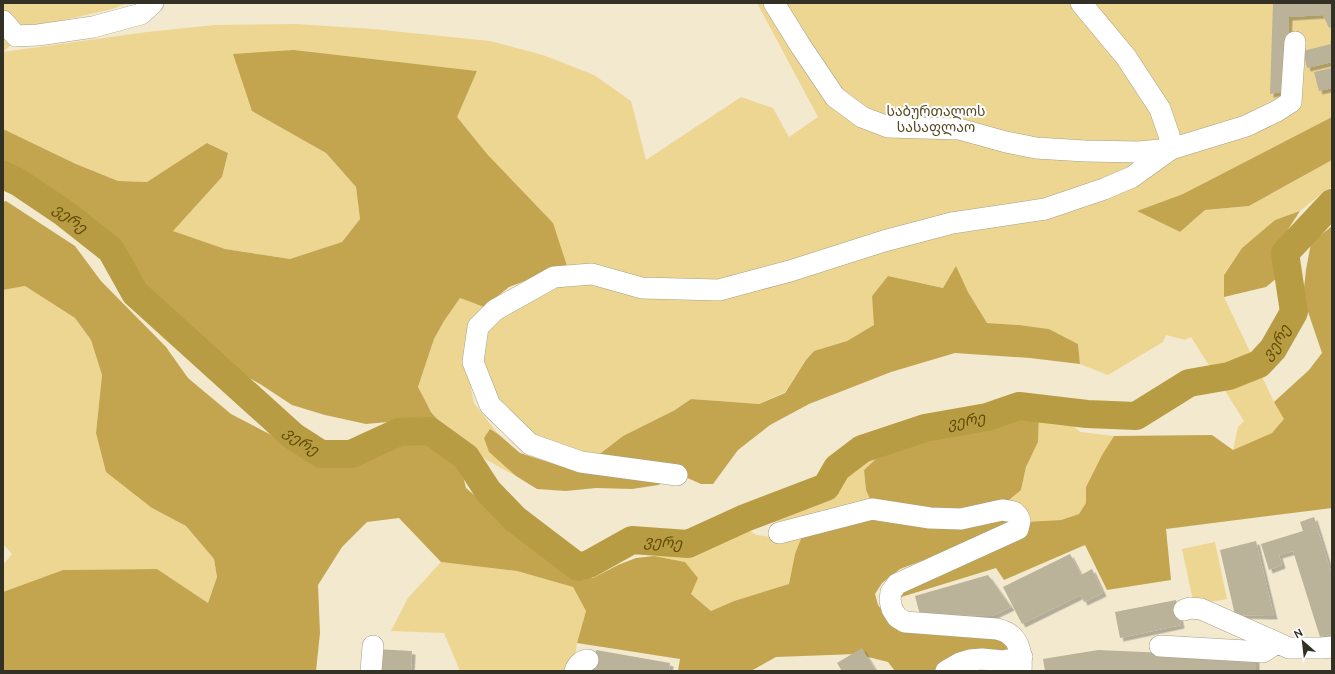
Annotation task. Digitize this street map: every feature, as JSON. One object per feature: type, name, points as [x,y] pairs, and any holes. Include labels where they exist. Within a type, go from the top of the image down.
[{"type":"street","points":[[3,21],[16,36],[38,35],[93,27],[141,14],[153,3]]},
{"type":"street","points":[[774,3],[834,97],[862,117],[888,127],[960,129],[1006,142],[1036,148],[1139,152],[1171,148],[1246,126],[1277,111],[1291,102],[1295,42]]},
{"type":"street","points":[[1081,3],[1126,56],[1160,109],[1169,134],[1171,148]]},
{"type":"street","points":[[677,475],[581,462],[530,444],[490,405],[473,362],[478,327],[495,310],[554,277],[592,274],[642,288],[719,290],[790,271],[884,241],[952,223],[1045,209],[1104,189],[1132,177],[1171,148]]},
{"type":"street","points":[[779,533],[872,509],[930,518],[961,519],[1002,510],[1014,512],[1020,521],[1018,529],[1012,533],[897,584],[891,592],[890,600],[892,609],[897,616],[905,622],[997,629],[1009,634],[1017,642],[1022,664],[982,659],[970,660],[960,663],[946,671]]},
{"type":"street","points":[[1184,610],[1190,608],[1201,609],[1277,644],[1289,648],[1332,647]]},
{"type":"street","points":[[1160,646],[1263,652],[1277,644]]},
{"type":"street","points":[[371,671],[373,646]]},
{"type":"green space","points":[[3,3],[127,3],[112,9],[29,28],[3,52]]},
{"type":"green space","name":"საბურთალოს სასაფლაო","points":[[757,3],[1332,3],[1332,117],[1183,194],[1137,211],[1180,232],[1205,210],[1249,206],[1332,160],[1332,187],[1300,211],[1275,220],[1242,248],[1224,274],[1224,297],[1274,402],[1285,419],[1272,433],[1233,450],[1238,427],[1244,421],[1191,337],[1185,340],[1166,335],[1163,342],[1108,375],[1080,364],[1078,344],[1049,329],[987,323],[968,292],[956,267],[943,288],[888,276],[872,296],[875,325],[847,341],[814,351],[806,360],[785,392],[759,404],[691,399],[675,410],[623,436],[597,456],[528,437],[496,401],[482,374],[486,330],[515,305],[551,286],[487,154],[456,117],[477,71],[294,50],[252,111],[326,153],[356,187],[360,219],[342,242],[290,259],[225,249],[172,231],[222,177],[228,153],[208,143],[147,182],[118,181],[76,164],[3,129],[3,52],[147,32],[215,25],[296,24],[373,29],[490,41],[543,55],[594,75],[631,101],[646,160],[741,97],[773,108],[789,137],[818,117]]},
{"type":"green space","points":[[25,286],[75,318],[91,340],[102,375],[96,433],[152,508],[186,526],[214,559],[217,577],[208,603],[157,569],[63,570],[3,592],[3,565],[12,554],[3,544],[3,290]]},
{"type":"green space","points":[[460,298],[484,307],[468,374],[474,403],[498,434],[490,429],[489,452],[516,476],[469,449],[448,432],[431,411],[418,387],[434,339]]},
{"type":"green space","points":[[1023,412],[1062,415],[1080,432],[1114,436],[1102,455],[1086,487],[1087,503],[1079,514],[1061,520],[1024,522],[1008,501],[1021,490],[1026,467],[1038,442],[1039,416]]},
{"type":"green space","points":[[893,443],[864,470],[866,490],[870,499],[803,517],[763,524],[758,519],[832,491],[854,462]]},
{"type":"green space","points":[[745,527],[756,535],[771,537],[804,531],[795,554],[789,584],[734,601],[711,611],[691,594],[685,562],[654,556],[688,552]]},
{"type":"green space","points":[[1215,542],[1227,599],[1194,605],[1182,549]]},
{"type":"green space","points":[[441,562],[517,571],[573,587],[586,611],[577,643],[573,671],[460,671],[444,633],[391,631],[408,598]]},
{"type":"shaded area","points":[[294,50],[477,71],[457,117],[487,154],[553,223],[568,269],[533,278],[509,287],[484,307],[460,298],[434,339],[418,387],[431,412],[445,428],[410,420],[366,424],[325,415],[292,405],[260,384],[231,368],[197,342],[126,266],[114,246],[64,203],[3,167],[3,129],[76,164],[118,181],[147,182],[207,143],[228,153],[222,177],[173,231],[225,249],[290,259],[342,242],[360,219],[356,187],[326,153],[252,111],[233,54]]},
{"type":"shaded area","points":[[1332,117],[1332,160],[1249,206],[1205,210],[1180,232],[1137,211],[1183,194]]},
{"type":"shaded area","points":[[6,201],[75,246],[101,281],[166,347],[188,378],[231,414],[321,461],[349,457],[402,437],[430,442],[461,468],[466,488],[570,575],[593,578],[618,565],[636,558],[654,556],[685,562],[698,578],[691,594],[711,611],[734,601],[789,584],[795,554],[804,531],[874,513],[1007,513],[1013,523],[1005,530],[900,569],[882,583],[875,594],[878,605],[888,618],[998,634],[1012,650],[950,660],[933,671],[895,671],[888,662],[856,654],[776,657],[751,671],[678,671],[680,659],[577,643],[586,611],[573,587],[517,571],[441,562],[399,518],[367,522],[342,547],[318,585],[320,633],[316,671],[3,671],[3,592],[63,570],[157,569],[208,603],[217,577],[214,559],[186,526],[152,508],[106,472],[96,433],[102,375],[91,340],[75,318],[25,286],[3,290],[3,202]]},
{"type":"shaded area","points":[[1300,211],[1276,248],[1278,277],[1266,287],[1224,297],[1224,275],[1242,248],[1275,220]]},
{"type":"shaded area","points":[[1332,226],[1332,508],[1166,529],[1171,580],[1107,590],[1085,545],[1004,580],[996,568],[898,598],[898,587],[1024,522],[1061,520],[1079,514],[1086,503],[1086,487],[1102,455],[1114,436],[1212,435],[1233,450],[1272,433],[1284,419],[1274,402],[1309,370],[1322,353],[1303,297],[1311,243]]},
{"type":"shaded area","points":[[956,266],[968,292],[987,323],[1049,329],[1078,344],[1080,364],[1030,358],[955,353],[891,372],[809,404],[770,425],[738,450],[713,484],[701,484],[683,476],[597,456],[623,436],[675,410],[691,399],[759,404],[785,393],[806,360],[814,351],[847,341],[874,325],[872,296],[888,276],[943,288]]},
{"type":"shaded area","points":[[1023,412],[1039,416],[1038,442],[1026,467],[1021,490],[1008,501],[946,511],[870,499],[866,490],[864,470],[893,443],[918,437],[988,430]]},
{"type":"shaded area","points":[[490,429],[520,453],[567,468],[675,479],[658,485],[632,489],[596,488],[566,491],[537,489],[516,476],[489,452],[484,438]]},
{"type":"building","points":[[1273,3],[1332,3],[1332,26],[1329,28],[1323,15],[1289,17],[1286,91],[1270,94]]},
{"type":"building","points":[[1330,41],[1332,41],[1332,62],[1307,68],[1303,51],[1331,44]]},
{"type":"building","points":[[1332,68],[1332,88],[1319,91],[1314,72]]},
{"type":"building","points":[[1314,517],[1332,575],[1332,634],[1320,637],[1293,551],[1279,555],[1282,565],[1269,570],[1261,544],[1303,531],[1300,522]]},
{"type":"building","points":[[1256,541],[1274,616],[1235,615],[1220,550]]},
{"type":"building","points":[[1070,554],[1081,575],[1092,569],[1103,593],[1084,602],[1081,595],[1022,624],[1003,587]]},
{"type":"building","points":[[988,575],[1011,607],[992,616],[920,615],[915,596]]},
{"type":"building","points":[[1176,600],[1181,625],[1120,638],[1115,612]]},
{"type":"building","points":[[862,648],[876,671],[842,671],[837,663]]},
{"type":"building","points":[[375,649],[412,651],[411,671],[374,671]]},
{"type":"building","points":[[596,650],[670,663],[669,671],[592,671]]},
{"type":"building","points":[[1098,650],[1256,657],[1256,671],[1045,671],[1043,659]]},
{"type":"waterway","name":"ვერე","points":[[3,175],[18,182],[64,213],[111,250],[135,293],[293,436],[321,454],[351,454],[399,432],[430,431],[466,457],[488,491],[515,519],[578,567],[589,564],[632,540],[688,544],[745,518],[826,487],[837,468],[862,449],[925,428],[987,417],[1019,406],[1087,414],[1136,416],[1189,383],[1229,376],[1259,364],[1273,349],[1294,312],[1285,253],[1332,203]]}]
